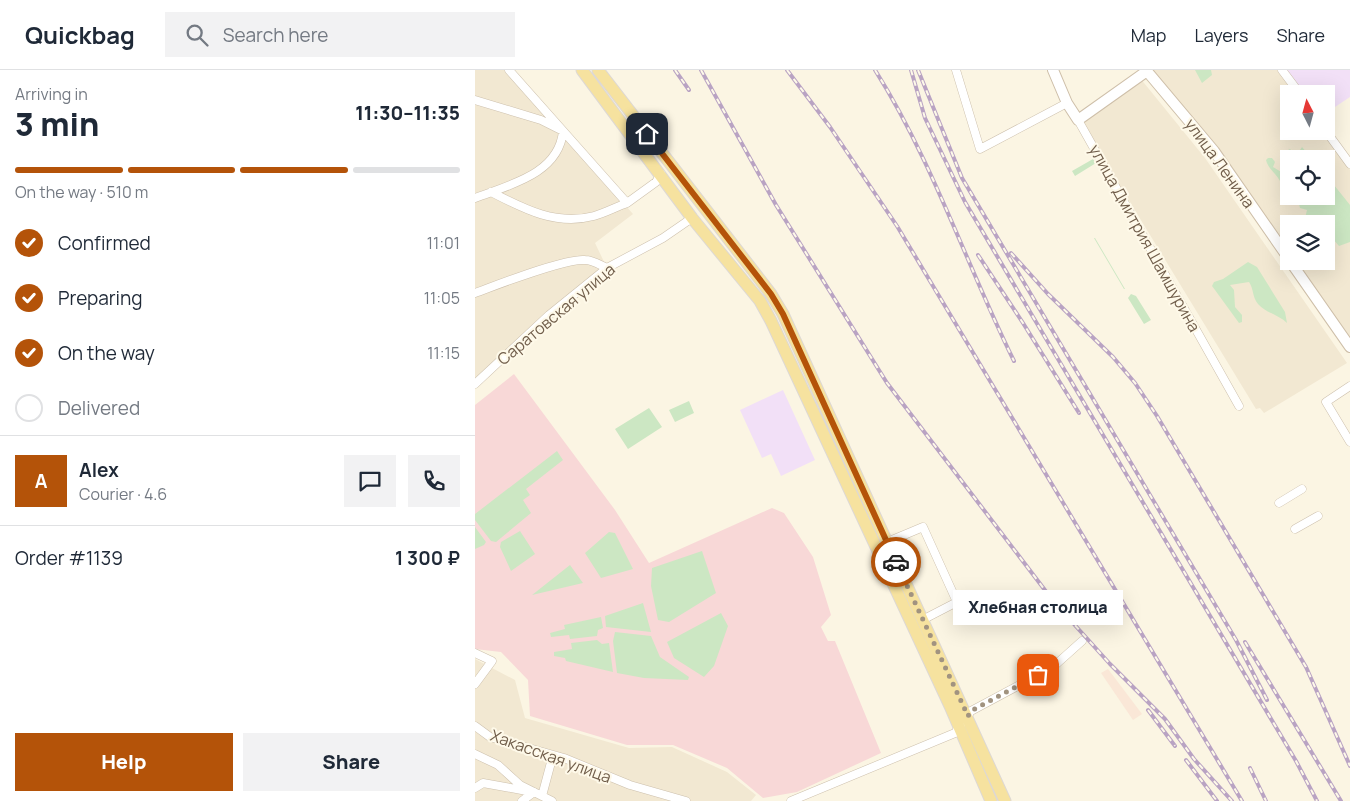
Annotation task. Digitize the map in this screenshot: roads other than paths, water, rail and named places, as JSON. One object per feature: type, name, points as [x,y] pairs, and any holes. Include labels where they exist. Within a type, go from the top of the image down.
[{"type":"main road","points":[[582,70],[693,218],[760,301],[771,321],[991,801]]},
{"type":"main road","points":[[598,70],[771,294],[783,314],[968,716],[1005,801]]},
{"type":"street","points":[[509,70],[627,203]]},
{"type":"street","points":[[956,70],[980,149],[1067,104]]},
{"type":"street","name":"улица Дмитрия Шамшурина","points":[[1053,70],[1067,104],[1078,120],[1239,406]]},
{"type":"street","points":[[1078,120],[1147,70]]},
{"type":"street","name":"улица Ленина","points":[[1147,70],[1214,151],[1280,247]]},
{"type":"street","points":[[1282,70],[1293,85]]},
{"type":"street","points":[[475,100],[541,120],[563,131]]},
{"type":"street","points":[[475,198],[532,176],[550,162],[561,144],[563,131]]},
{"type":"street","points":[[1333,140],[1350,164]]},
{"type":"street","points":[[491,192],[536,214],[549,217],[594,216],[627,203],[655,182],[661,174]]},
{"type":"street","name":"Саратовская улица","points":[[475,384],[549,315],[607,268],[663,238],[693,218]]},
{"type":"street","points":[[475,293],[508,280],[577,260],[593,261],[607,268]]},
{"type":"street","name":"улица Ленина","points":[[1296,270],[1350,347]]},
{"type":"street","points":[[1350,386],[1326,402],[1350,442]]},
{"type":"street","points":[[1279,503],[1302,489]]},
{"type":"street","points":[[1295,529],[1319,516]]},
{"type":"street","points":[[892,540],[923,527],[957,602],[928,617]]},
{"type":"street","points":[[791,801],[955,733],[971,711],[1053,667],[1082,641]]},
{"type":"street","points":[[475,653],[492,661],[475,684]]},
{"type":"street","name":"Хакасская улица","points":[[475,726],[490,737],[553,755],[630,785],[686,801]]},
{"type":"street","points":[[475,754],[498,765],[520,784],[552,801]]},
{"type":"street","points":[[542,796],[553,755]]},
{"type":"street","points":[[475,788],[483,783],[534,792]]},
{"type":"street","points":[[522,801],[534,792]]},
{"type":"railway","points":[[675,70],[689,90]]},
{"type":"railway","points":[[701,70],[776,205],[887,383],[1054,602],[1110,664],[1165,719],[1194,759],[1232,801]]},
{"type":"railway","points":[[787,70],[830,127],[897,226],[1242,801]]},
{"type":"railway","points":[[875,70],[896,105],[932,177],[1014,361]]},
{"type":"railway","points":[[911,70],[925,118],[965,202],[1296,761],[1317,801]]},
{"type":"railway","points":[[918,70],[962,178],[1236,640],[1267,700]]},
{"type":"railway","points":[[1011,253],[1048,294],[1113,357],[1135,383],[1157,416],[1306,667],[1350,766]]},
{"type":"railway","points":[[978,255],[1079,413]]},
{"type":"railway","points":[[1245,642],[1341,801]]},
{"type":"railway","points":[[1148,710],[1175,746]]},
{"type":"railway","points":[[1186,760],[1217,801]]},
{"type":"railway","points":[[1250,768],[1266,801]]},
{"type":"place","name":"Хлебная столица","points":[[1038,675]]}]
